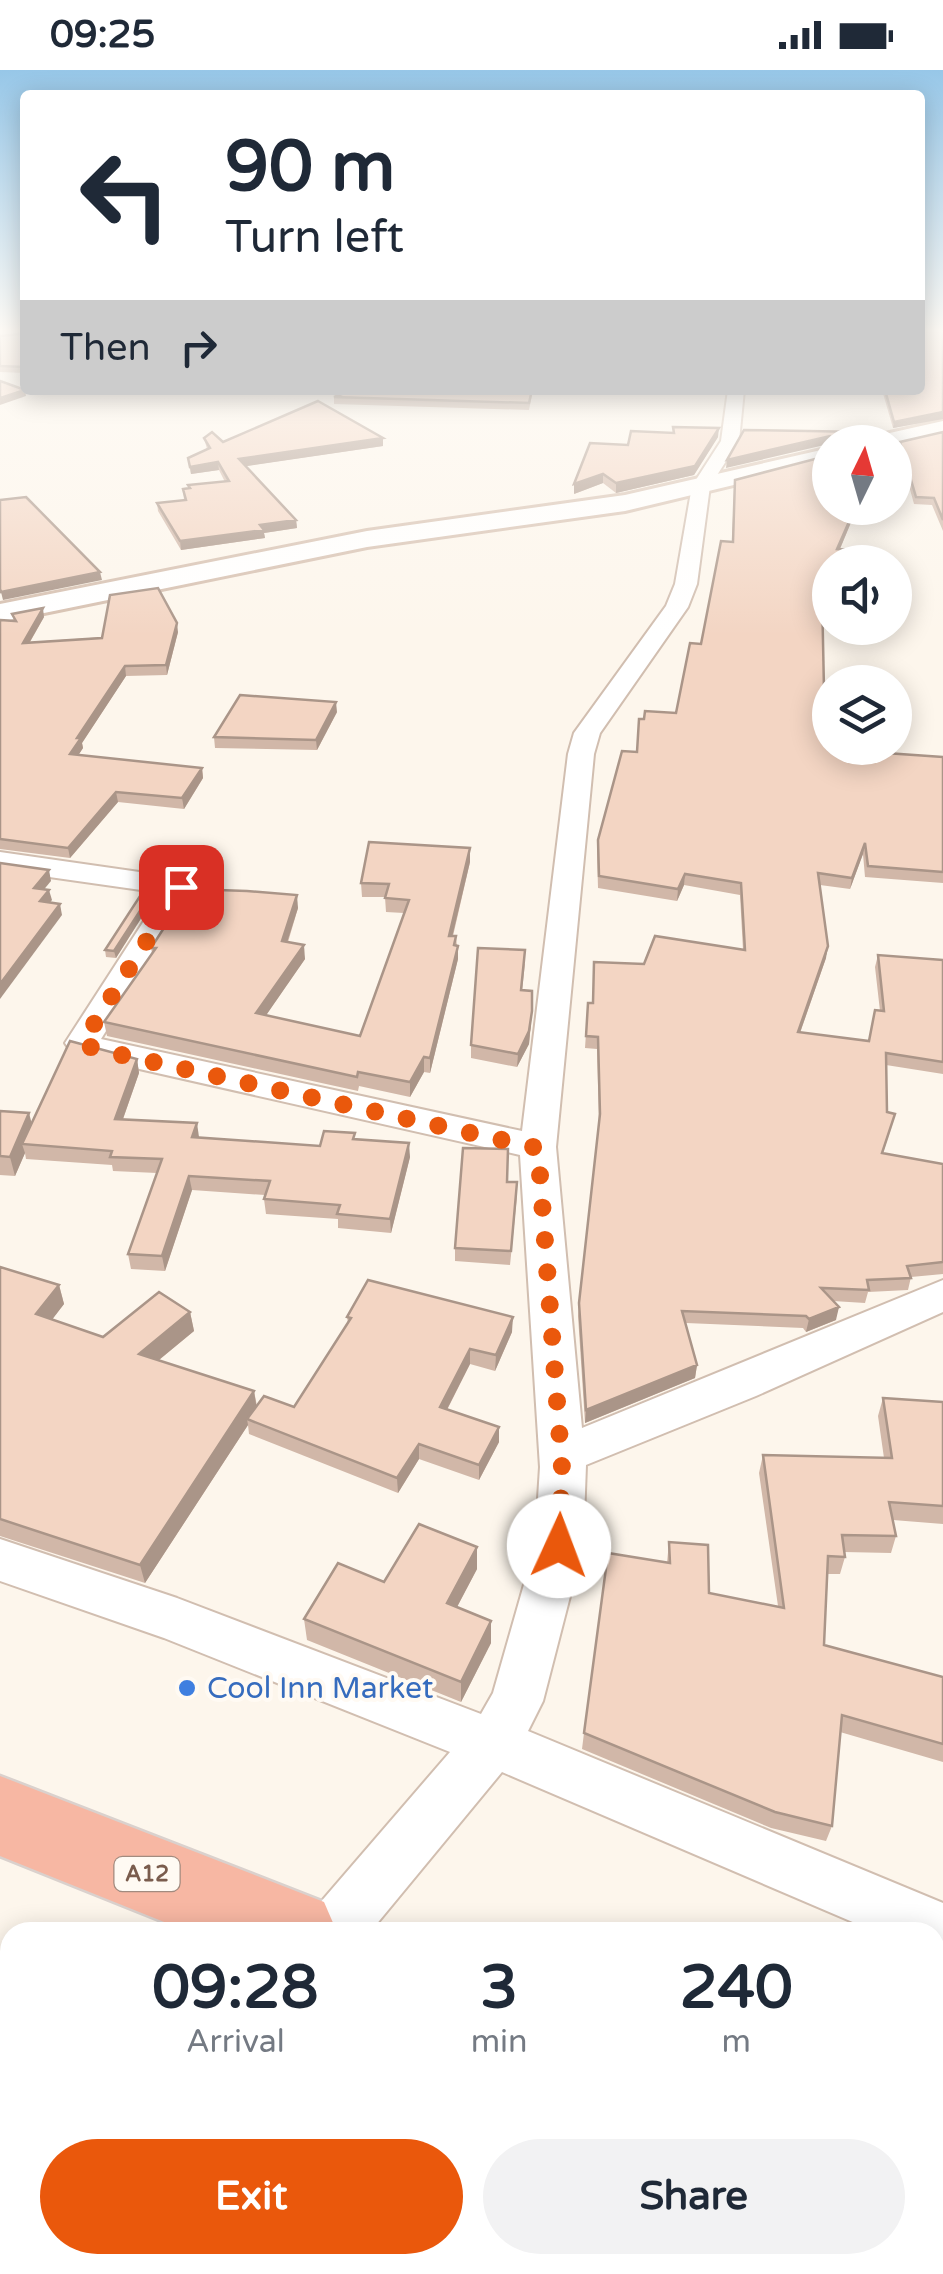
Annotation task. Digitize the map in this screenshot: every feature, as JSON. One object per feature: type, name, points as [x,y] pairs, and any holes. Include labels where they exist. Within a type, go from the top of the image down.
[{"type":"highway","name":"A12","points":[[0,1816],[269,1922]]},
{"type":"street","points":[[342,1922],[409,1838],[493,1744],[517,1701],[559,1546],[562,1468],[538,1148],[581,754],[588,733],[677,606],[686,584],[701,486],[730,441],[731,431]]},
{"type":"street","points":[[0,613],[367,540],[626,504],[812,459]]},
{"type":"street","points":[[0,861],[181,887],[82,1043],[538,1148]]},
{"type":"street","points":[[575,1450],[741,1384],[943,1295]]},
{"type":"street","points":[[0,1560],[177,1620],[493,1744],[919,1922]]},
{"type":"building","points":[[249,431],[370,431],[383,438],[239,459],[296,520],[260,525],[264,530],[180,541],[157,503],[186,500],[183,489],[190,488],[188,485],[229,481],[218,462],[190,467],[188,458],[210,448],[204,438],[212,432],[223,442]]},
{"type":"building","points":[[631,431],[717,431],[695,466],[616,483],[603,474],[574,484],[590,443],[628,445]]},
{"type":"building","points":[[744,431],[812,431],[812,440],[727,460]]},
{"type":"building","points":[[943,432],[943,520],[934,498],[916,497],[912,483],[912,439]]},
{"type":"building","points":[[812,460],[812,525],[848,525],[839,545],[812,545],[812,645],[823,645],[823,665],[812,665],[812,765],[912,765],[912,755],[943,757],[943,872],[868,866],[865,843],[852,878],[818,873],[828,946],[798,1032],[869,1041],[875,1010],[884,1011],[878,955],[943,960],[943,1062],[886,1053],[887,1112],[895,1114],[882,1153],[943,1164],[943,1262],[907,1266],[911,1278],[867,1280],[869,1290],[821,1288],[839,1307],[809,1319],[682,1311],[697,1365],[586,1410],[579,1303],[600,1114],[598,1037],[586,1036],[588,1003],[593,1003],[594,962],[644,964],[655,936],[745,950],[741,883],[685,874],[678,889],[599,876],[598,840],[622,751],[637,752],[639,719],[644,719],[645,711],[676,713],[690,643],[701,644],[721,541],[733,542],[735,480]]},
{"type":"building","points":[[26,497],[100,572],[1,592],[0,500]]},
{"type":"building","points":[[158,588],[177,623],[166,665],[125,666],[70,754],[202,768],[182,798],[116,792],[68,848],[0,839],[0,620],[16,621],[12,614],[43,608],[23,643],[102,638],[110,595]]},
{"type":"building","points":[[240,695],[336,702],[316,740],[214,737]]},
{"type":"building","points":[[369,842],[470,848],[449,936],[456,936],[454,945],[458,946],[430,1058],[424,1057],[410,1082],[358,1072],[357,1077],[104,1022],[156,948],[151,948],[189,889],[247,891],[297,895],[282,941],[304,945],[256,1013],[360,1036],[409,900],[385,898],[389,884],[361,883]]},
{"type":"building","points":[[0,863],[49,870],[34,888],[49,890],[40,901],[60,904],[0,984]]},
{"type":"building","points":[[142,893],[151,894],[114,951],[105,950]]},
{"type":"building","points":[[478,948],[525,950],[521,990],[532,991],[532,1011],[529,1031],[518,1054],[471,1045]]},
{"type":"building","points":[[70,1041],[137,1059],[115,1119],[197,1123],[192,1137],[320,1146],[324,1131],[355,1133],[353,1139],[409,1143],[390,1219],[337,1214],[340,1205],[264,1199],[270,1181],[189,1176],[162,1256],[128,1254],[162,1159],[110,1157],[112,1151],[22,1144]]},
{"type":"building","points":[[0,1111],[29,1113],[10,1157],[0,1156]]},
{"type":"building","points":[[463,1148],[508,1149],[507,1182],[517,1182],[511,1251],[455,1248]]},
{"type":"building","points":[[0,1267],[59,1285],[36,1314],[103,1337],[159,1292],[190,1312],[139,1354],[254,1391],[140,1565],[0,1519]]},
{"type":"building","points":[[368,1280],[513,1317],[496,1355],[470,1349],[440,1407],[499,1427],[479,1465],[419,1444],[397,1478],[247,1419],[264,1396],[294,1407],[351,1318],[347,1317]]},
{"type":"building","points":[[883,1398],[943,1402],[943,1506],[889,1502],[896,1536],[842,1535],[845,1557],[828,1556],[824,1645],[943,1677],[943,1744],[842,1715],[832,1826],[775,1812],[584,1733],[608,1553],[670,1563],[669,1542],[708,1545],[709,1593],[784,1608],[763,1455],[892,1458]]},
{"type":"building","points":[[419,1524],[477,1547],[447,1603],[491,1621],[461,1682],[304,1619],[338,1563],[384,1582]]},
{"type":"place","name":"Cool Inn Market","points":[[187,1688]]},
{"type":"route","points":[[181,887],[82,1043],[538,1148],[562,1468],[559,1546]]}]
